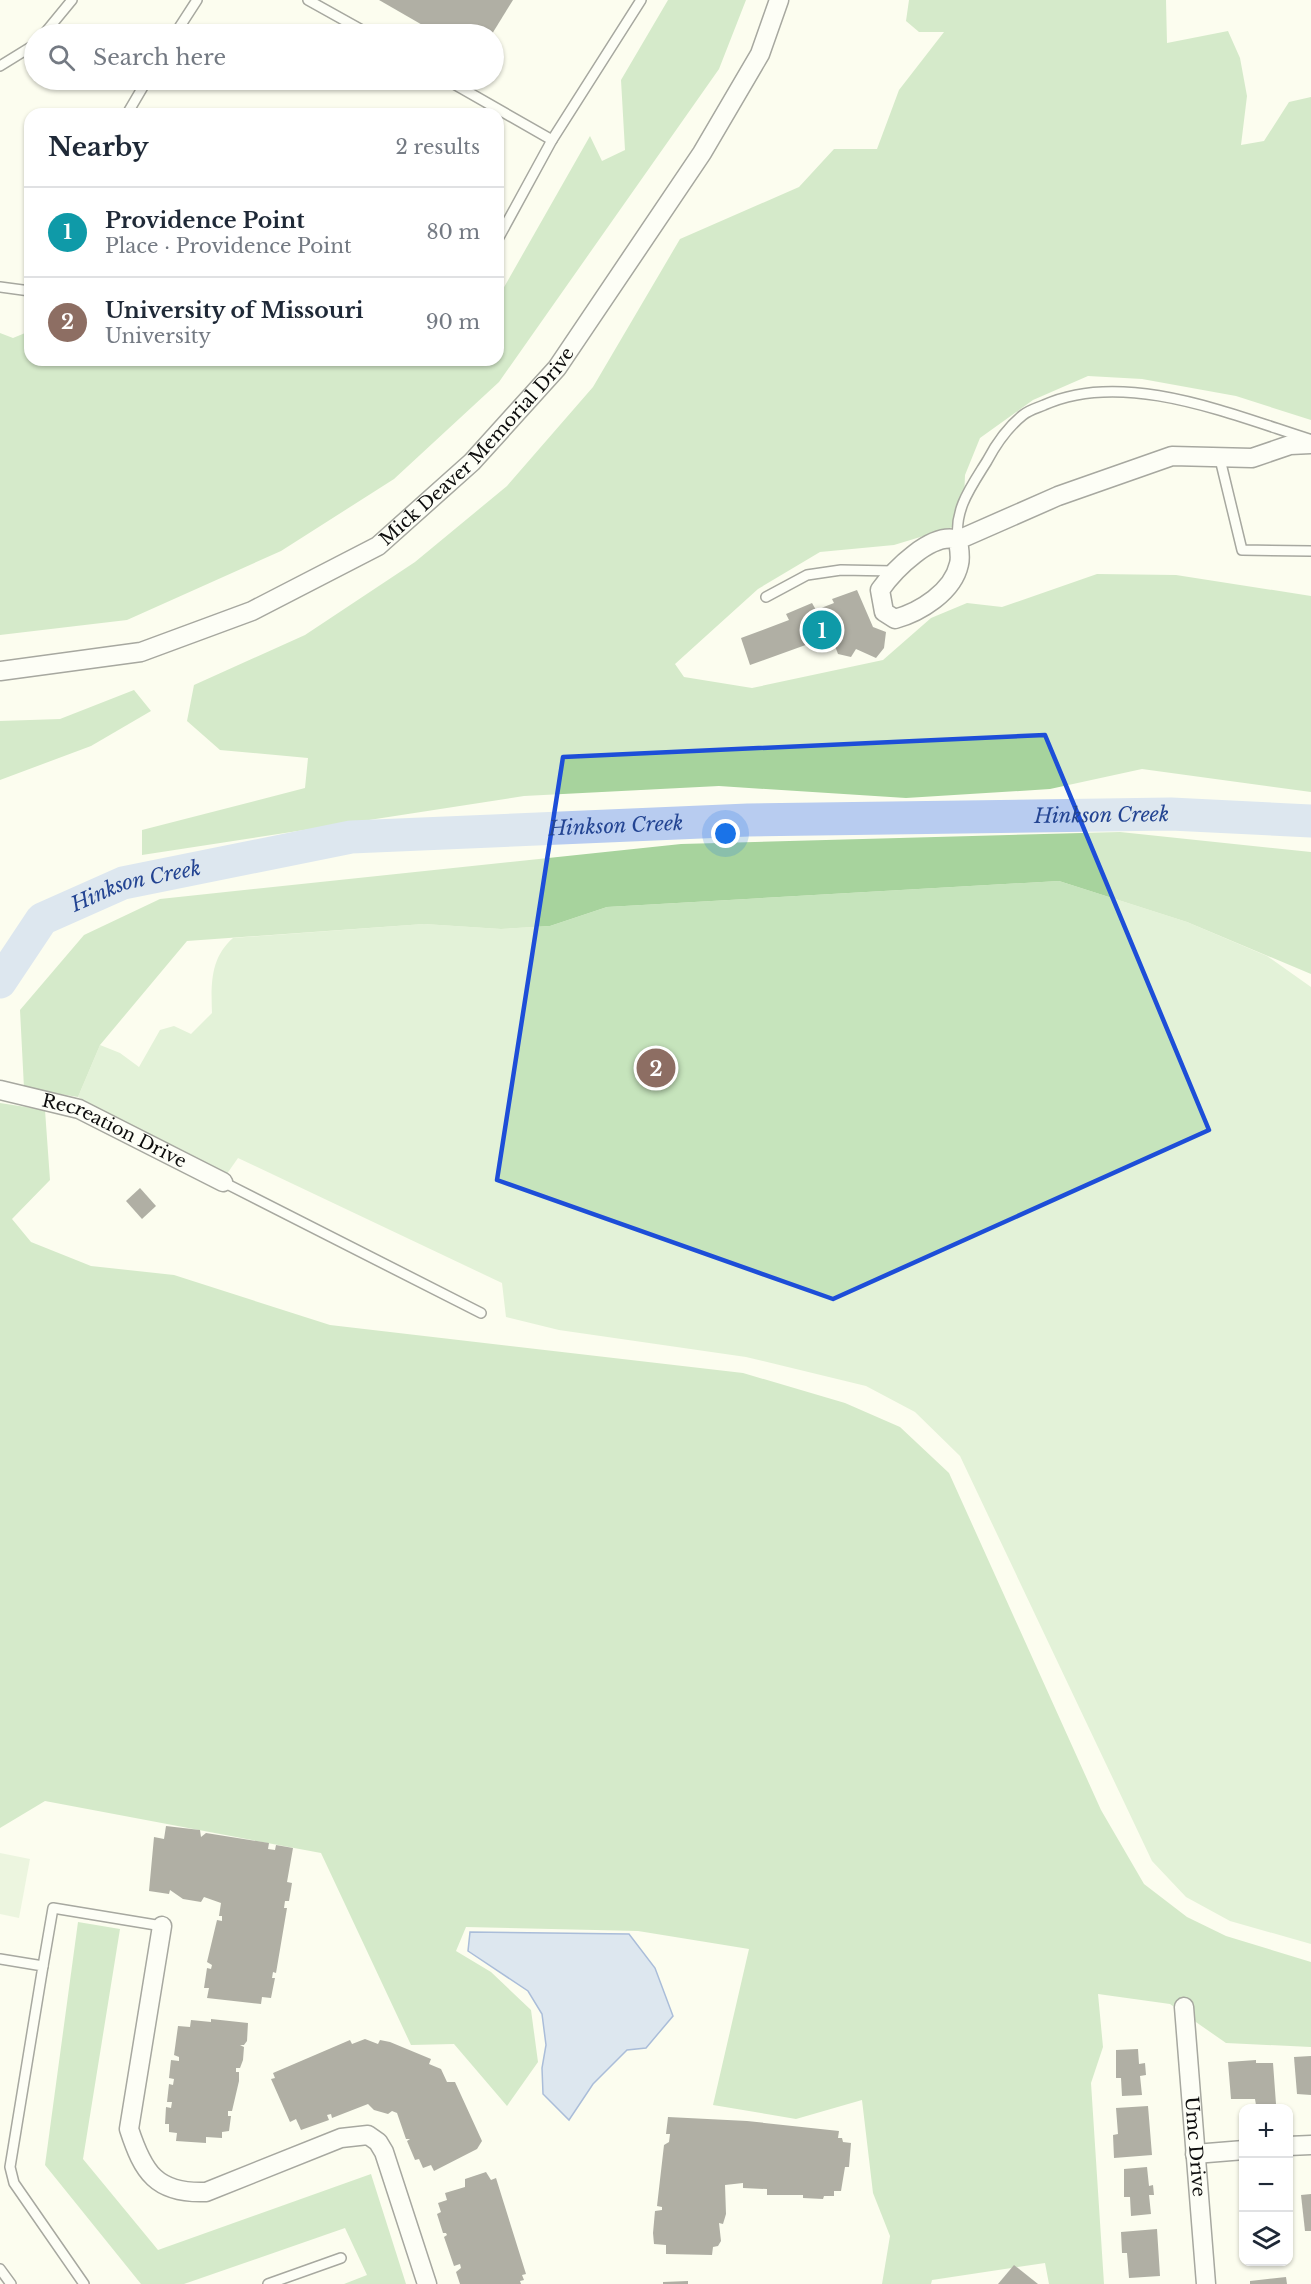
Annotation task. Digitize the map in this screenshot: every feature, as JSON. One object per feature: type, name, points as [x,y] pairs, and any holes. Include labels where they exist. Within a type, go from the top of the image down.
[{"type":"street","name":"Mick Deaver Memorial Drive","points":[[0,671],[141,652],[252,611],[378,546],[472,462],[557,368],[702,153],[760,54],[779,0]]},
{"type":"street","points":[[958,540],[959,566],[939,595],[911,614],[895,619],[884,612],[880,602],[880,590],[893,571],[940,539],[950,537],[958,540],[1058,496],[1172,456],[1219,455],[1252,458],[1290,445],[1311,442]]},
{"type":"street","name":"Recreation Drive","points":[[0,1090],[51,1101],[100,1118],[223,1182]]},
{"type":"street","points":[[162,1926],[129,2130],[139,2159],[152,2177],[171,2189],[189,2193],[206,2192],[341,2138],[368,2135],[378,2142],[384,2152],[427,2284]]},
{"type":"street","name":"Umc Drive","points":[[1184,2007],[1206,2284]]},
{"type":"street","points":[[1293,2146],[1311,2145]]},
{"type":"street","points":[[1196,2154],[1239,2150]]},
{"type":"lane","points":[[52,24],[72,0]]},
{"type":"lane","points":[[181,24],[197,0]]},
{"type":"lane","points":[[308,0],[351,24]]},
{"type":"lane","points":[[504,228],[552,140],[641,0]]},
{"type":"lane","points":[[0,66],[24,51]]},
{"type":"lane","points":[[131,108],[141,90]]},
{"type":"lane","points":[[464,90],[496,108]]},
{"type":"lane","points":[[504,113],[552,140]]},
{"type":"lane","points":[[0,286],[24,288]]},
{"type":"lane","points":[[958,540],[956,524],[960,508],[998,441],[1024,414],[1065,395],[1124,390],[1198,405],[1311,442]]},
{"type":"lane","points":[[1219,455],[1242,550],[1311,551]]},
{"type":"lane","points":[[766,597],[807,575],[841,570],[893,571]]},
{"type":"lane","points":[[223,1182],[481,1313]]},
{"type":"lane","points":[[84,2284],[14,2183],[10,2167],[53,1908],[162,1926]]},
{"type":"lane","points":[[0,1959],[43,1966]]},
{"type":"lane","points":[[268,2284],[341,2258]]},
{"type":"lane","points":[[0,2269],[11,2284]]},
{"type":"highlighted area","points":[[1045,735],[1209,1130],[833,1299],[497,1180],[563,757]]},
{"type":"green space","points":[[668,0],[746,0],[719,69],[499,382],[394,479],[281,551],[127,620],[0,635],[0,333],[13,338],[24,333],[24,366],[504,366],[504,287],[590,136],[602,161],[625,150],[621,80]]},
{"type":"green space","points":[[909,0],[1166,0],[1167,43],[1228,31],[1240,58],[1247,96],[1241,145],[1264,141],[1289,102],[1311,97],[1311,420],[1236,396],[1142,379],[1088,376],[1033,400],[980,438],[965,475],[963,524],[894,545],[820,552],[758,589],[675,664],[684,677],[752,688],[883,660],[931,618],[967,603],[1002,607],[1097,574],[1176,575],[1311,596],[1311,792],[1142,769],[1050,789],[906,798],[719,786],[524,796],[142,855],[142,830],[305,788],[308,758],[220,750],[187,721],[194,685],[305,635],[415,562],[507,486],[593,387],[680,239],[799,187],[834,149],[877,149],[899,90],[944,32],[919,32],[906,21]]},
{"type":"green space","points":[[134,690],[151,711],[91,746],[0,780],[0,721],[60,719]]},
{"type":"green space","points":[[1120,832],[1311,852],[1311,974],[1187,922],[1059,881],[607,907],[550,926],[501,929],[424,924],[187,941],[100,1045],[78,1097],[24,1088],[20,1010],[84,935],[160,899],[681,844]]},
{"type":"green space","points":[[1059,881],[1187,922],[1267,956],[1311,987],[1311,1944],[1230,1921],[1186,1897],[1152,1861],[960,1456],[915,1412],[866,1386],[746,1357],[559,1330],[506,1317],[502,1283],[238,1158],[224,1178],[78,1097],[100,1045],[120,1053],[139,1067],[160,1030],[174,1026],[191,1034],[212,1013],[212,982],[216,963],[225,946],[233,938],[424,924],[501,929],[550,926],[607,907]]},
{"type":"green space","points":[[0,1103],[45,1110],[50,1180],[12,1219],[31,1242],[91,1266],[174,1275],[330,1325],[743,1373],[845,1403],[900,1427],[949,1473],[1101,1810],[1144,1884],[1187,1917],[1226,1936],[1311,1962],[1311,2047],[1226,2043],[1170,2004],[1098,1994],[1103,2047],[1091,2083],[1104,2284],[1049,2284],[1045,2263],[932,2280],[931,2284],[882,2284],[890,2236],[873,2193],[862,2100],[796,2119],[713,2105],[749,1949],[638,1931],[466,1927],[456,1951],[491,1972],[531,2010],[538,2062],[507,2106],[454,2044],[411,2045],[321,1853],[45,1801],[0,1828]]},
{"type":"green space","points":[[0,1853],[30,1859],[19,1918],[0,1914]]},
{"type":"green space","points":[[78,1922],[120,1929],[83,2159],[158,2250],[371,2174],[406,2284],[344,2284],[367,2275],[345,2228],[184,2284],[141,2284],[45,2165]]},
{"type":"water","points":[[470,1932],[629,1934],[655,1968],[673,2016],[646,2048],[627,2050],[593,2084],[569,2120],[543,2094],[542,2068],[546,2045],[542,2014],[528,1991],[468,1951]]},
{"type":"building","points":[[379,0],[513,0],[498,24],[421,24]]},
{"type":"building","points":[[857,590],[873,627],[886,632],[884,648],[876,658],[856,649],[851,657],[838,654],[835,646],[827,644],[825,638],[750,665],[741,638],[789,620],[786,614],[812,603],[816,610],[834,603],[832,599]]},
{"type":"building","points":[[140,1188],[156,1206],[142,1219],[126,1201]]},
{"type":"building","points":[[166,1826],[200,1830],[201,1837],[206,1833],[269,1843],[268,1849],[275,1850],[276,1845],[293,1848],[287,1882],[292,1883],[289,1901],[285,1901],[284,1908],[287,1908],[276,1973],[273,1972],[272,1978],[275,1978],[271,1998],[262,1997],[261,2004],[207,1998],[209,1988],[204,1988],[207,1968],[211,1969],[212,1965],[207,1962],[217,1920],[222,1921],[222,1916],[219,1916],[221,1903],[204,1897],[201,1902],[183,1899],[170,1890],[169,1894],[149,1891],[154,1837],[164,1839]]},
{"type":"building","points":[[211,2019],[248,2023],[247,2041],[244,2045],[240,2045],[244,2047],[243,2060],[240,2068],[236,2068],[236,2072],[239,2072],[239,2081],[232,2111],[228,2111],[228,2116],[231,2116],[229,2131],[222,2132],[222,2138],[206,2137],[206,2143],[176,2141],[177,2133],[169,2132],[169,2124],[165,2124],[166,2107],[171,2108],[172,2102],[167,2102],[169,2084],[173,2085],[174,2079],[169,2078],[171,2060],[179,2061],[179,2057],[174,2055],[178,2026],[190,2027],[191,2020],[211,2022]]},
{"type":"building","points":[[365,2039],[378,2044],[380,2040],[390,2042],[431,2059],[429,2064],[441,2069],[447,2082],[455,2082],[482,2141],[477,2149],[434,2171],[431,2165],[423,2168],[419,2159],[415,2160],[407,2141],[410,2139],[406,2139],[397,2113],[392,2111],[388,2114],[374,2110],[368,2104],[332,2118],[331,2114],[327,2115],[329,2120],[301,2130],[296,2119],[290,2122],[271,2079],[275,2078],[273,2073],[350,2040],[352,2044]]},
{"type":"building","points":[[1138,2049],[1139,2064],[1145,2063],[1146,2075],[1140,2076],[1142,2095],[1122,2096],[1121,2078],[1116,2078],[1116,2050]]},
{"type":"building","points":[[1311,2056],[1311,2095],[1297,2094],[1294,2057]]},
{"type":"building","points":[[1256,2060],[1256,2063],[1273,2063],[1276,2104],[1256,2104],[1255,2099],[1231,2099],[1228,2062]]},
{"type":"building","points":[[1148,2106],[1152,2155],[1114,2158],[1113,2135],[1118,2134],[1116,2108]]},
{"type":"building","points":[[668,2117],[747,2121],[839,2131],[838,2138],[842,2138],[843,2142],[851,2143],[849,2167],[845,2167],[841,2191],[834,2191],[834,2196],[824,2196],[823,2199],[803,2198],[803,2195],[767,2195],[767,2189],[743,2188],[743,2183],[725,2185],[726,2214],[723,2224],[719,2223],[721,2241],[718,2246],[713,2247],[712,2255],[666,2254],[666,2245],[654,2244],[653,2233],[655,2211],[662,2210],[662,2207],[657,2206],[664,2145],[669,2142],[670,2134],[666,2134]]},
{"type":"building","points":[[1147,2167],[1149,2186],[1153,2185],[1154,2195],[1149,2195],[1151,2214],[1131,2216],[1130,2197],[1124,2197],[1124,2169]]},
{"type":"building","points":[[486,2172],[491,2180],[496,2178],[526,2274],[522,2275],[524,2280],[520,2281],[521,2284],[460,2284],[456,2272],[461,2268],[460,2264],[454,2266],[444,2237],[447,2235],[443,2233],[437,2214],[441,2212],[438,2203],[447,2200],[445,2193],[465,2187],[465,2179]]},
{"type":"building","points":[[1311,2194],[1311,2231],[1305,2231],[1301,2195]]},
{"type":"building","points":[[1157,2229],[1160,2276],[1129,2278],[1127,2253],[1122,2253],[1121,2232]]},
{"type":"building","points":[[1014,2265],[1038,2284],[998,2284]]},
{"type":"building","points":[[1286,2277],[1287,2284],[1250,2284],[1250,2281]]},
{"type":"building","points":[[688,2281],[688,2284],[663,2284],[663,2282]]},
{"type":"waterway","name":"Hinkson Creek","points":[[0,982],[42,919],[123,883],[351,837],[748,820],[1171,814],[1311,821]]},
{"type":"place","name":"Providence Point","points":[[822,630]]},
{"type":"place","name":"University of Missouri","points":[[656,1068]]}]
